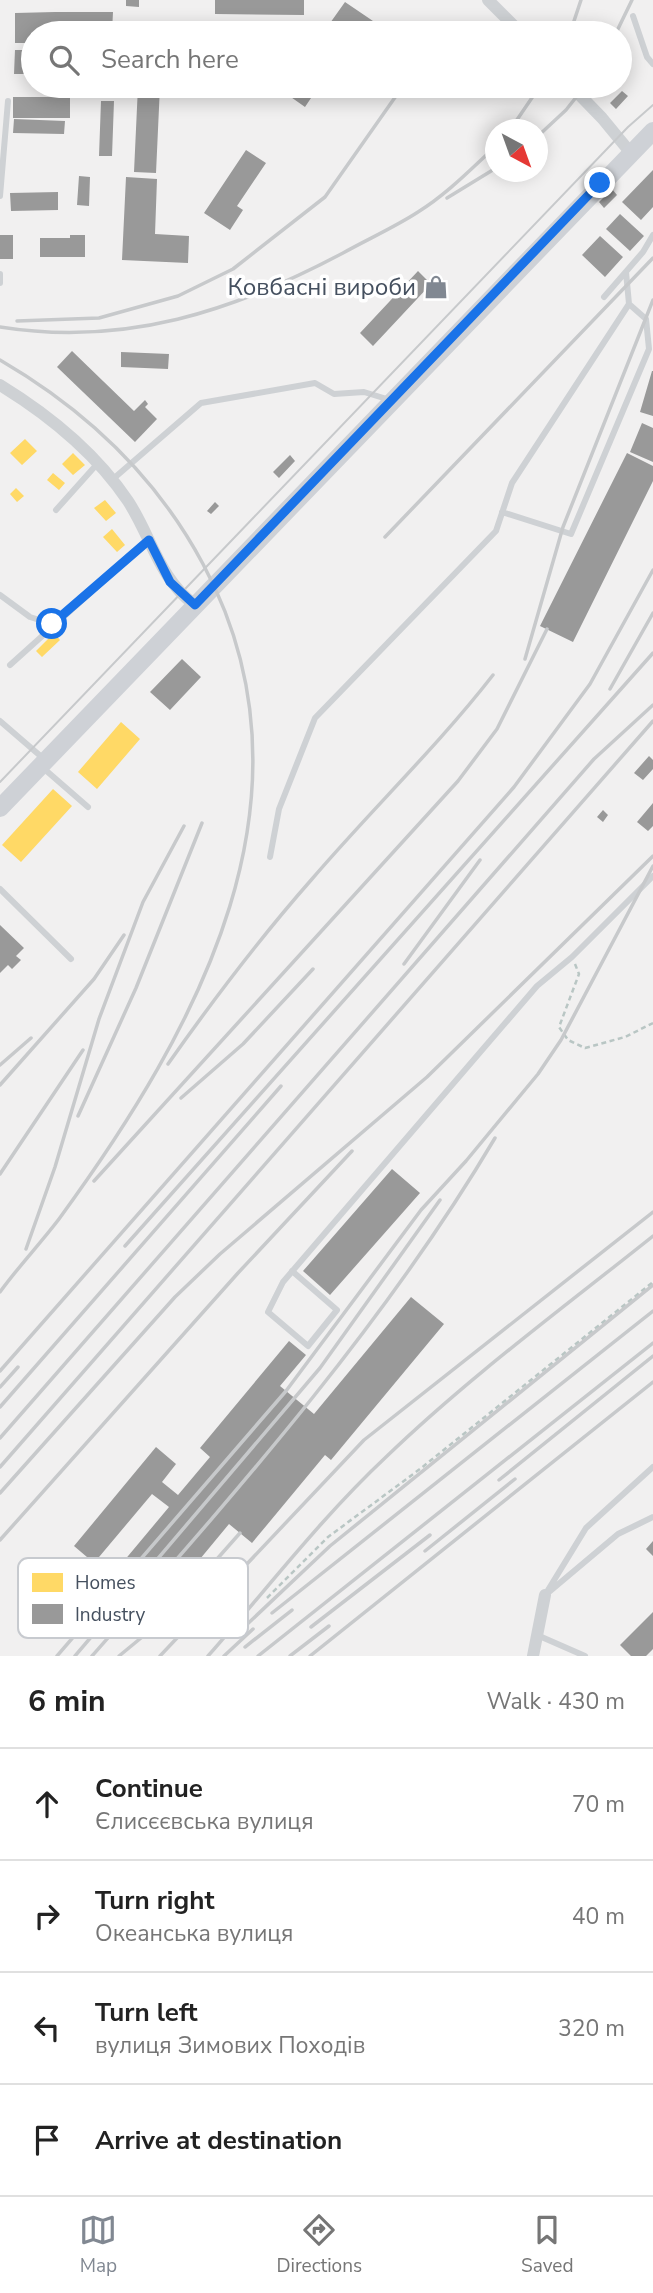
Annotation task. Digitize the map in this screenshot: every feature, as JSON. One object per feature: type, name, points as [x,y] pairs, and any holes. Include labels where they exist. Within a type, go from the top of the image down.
[{"type":"main road","points":[[0,808],[653,131]]},
{"type":"street","points":[[488,0],[509,21]]},
{"type":"street","points":[[582,98],[602,117],[630,152]]},
{"type":"street","points":[[0,385],[50,419],[98,463],[128,501],[170,582],[195,605]]},
{"type":"street","points":[[533,1656],[545,1595]]},
{"type":"lane","points":[[633,16],[647,57],[653,64]]},
{"type":"lane","points":[[0,196],[8,101]]},
{"type":"lane","points":[[604,297],[653,234]]},
{"type":"lane","points":[[270,857],[279,809],[315,718],[496,531],[512,483],[629,304],[626,272]]},
{"type":"lane","points":[[0,274],[0,283]]},
{"type":"lane","points":[[502,512],[572,534],[649,349],[646,319],[629,304]]},
{"type":"lane","points":[[111,481],[201,403],[316,383],[334,394],[364,393],[391,400]]},
{"type":"lane","points":[[55,510],[98,463]]},
{"type":"lane","points":[[10,664],[149,540]]},
{"type":"lane","points":[[0,595],[30,617],[52,624]]},
{"type":"lane","points":[[0,721],[88,807]]},
{"type":"lane","points":[[292,1271],[337,1310],[308,1346],[268,1312],[283,1282],[292,1271],[529,995],[572,957],[653,876]]},
{"type":"lane","points":[[0,889],[71,959]]},
{"type":"lane","points":[[545,1595],[586,1528],[653,1467]]},
{"type":"lane","points":[[545,1595],[618,1534],[653,1517]]},
{"type":"lane","points":[[537,1635],[585,1656]]},
{"type":"path","points":[[572,957],[579,974],[559,1027],[568,1040],[585,1048],[625,1037],[653,1023]]},
{"type":"path","points":[[267,1598],[328,1537],[391,1491],[653,1282]]},
{"type":"building: Homes","points":[[25,439],[37,451],[22,465],[10,453]]},
{"type":"building: Homes","points":[[73,453],[85,465],[73,475],[62,464]]},
{"type":"building: Homes","points":[[53,473],[65,483],[59,490],[47,480]]},
{"type":"building: Homes","points":[[16,488],[24,496],[17,502],[10,494]]},
{"type":"building: Homes","points":[[105,500],[116,513],[106,521],[94,508]]},
{"type":"building: Homes","points":[[112,529],[125,545],[117,552],[103,537]]},
{"type":"building: Homes","points":[[54,633],[60,640],[42,657],[36,651]]},
{"type":"building: Homes","points":[[121,722],[140,739],[97,789],[78,772]]},
{"type":"building: Homes","points":[[53,789],[72,806],[21,862],[2,845]]},
{"type":"building: Industry","points":[[126,0],[139,0],[139,7],[126,6]]},
{"type":"building: Industry","points":[[215,0],[304,0],[304,15],[215,14]]},
{"type":"building: Industry","points":[[345,2],[373,21],[332,21]]},
{"type":"building: Industry","points":[[113,12],[113,21],[21,21],[21,43],[15,43],[15,13]]},
{"type":"building: Industry","points":[[15,50],[21,50],[21,74],[14,74]]},
{"type":"building: Industry","points":[[13,97],[70,98],[70,118],[13,118]]},
{"type":"building: Industry","points":[[137,98],[159,98],[156,173],[134,172]]},
{"type":"building: Industry","points":[[292,98],[311,98],[305,107]]},
{"type":"building: Industry","points":[[615,98],[626,98],[616,109],[610,103]]},
{"type":"building: Industry","points":[[101,101],[114,101],[112,156],[99,156]]},
{"type":"building: Industry","points":[[14,119],[65,121],[64,134],[13,133]]},
{"type":"building: Industry","points":[[246,150],[266,163],[237,206],[243,210],[230,230],[204,213]]},
{"type":"building: Industry","points":[[653,170],[653,207],[641,220],[622,202]]},
{"type":"building: Industry","points":[[79,176],[90,177],[89,206],[77,205]]},
{"type":"building: Industry","points":[[126,177],[157,179],[155,234],[189,236],[188,263],[122,260]]},
{"type":"building: Industry","points":[[612,189],[617,195],[604,208],[599,202]]},
{"type":"building: Industry","points":[[58,192],[58,210],[11,211],[10,193]]},
{"type":"building: Industry","points":[[620,214],[644,236],[630,251],[606,229]]},
{"type":"building: Industry","points":[[0,235],[13,235],[13,259],[0,259]]},
{"type":"building: Industry","points":[[70,235],[85,235],[85,257],[40,257],[40,238],[70,238]]},
{"type":"building: Industry","points":[[600,236],[623,257],[605,277],[582,255]]},
{"type":"building: Industry","points":[[418,271],[431,284],[373,346],[360,333]]},
{"type":"building: Industry","points":[[72,351],[134,411],[145,400],[148,404],[145,407],[157,419],[135,442],[57,367]]},
{"type":"building: Industry","points":[[121,352],[169,354],[168,369],[121,367]]},
{"type":"building: Industry","points":[[653,371],[653,416],[640,412]]},
{"type":"building: Industry","points":[[642,423],[653,428],[653,462],[630,452]]},
{"type":"building: Industry","points":[[627,453],[653,466],[653,481],[573,642],[540,626]]},
{"type":"building: Industry","points":[[290,455],[295,461],[279,478],[273,472]]},
{"type":"building: Industry","points":[[215,502],[219,506],[211,514],[207,511]]},
{"type":"building: Industry","points":[[182,659],[201,677],[170,710],[150,692]]},
{"type":"building: Industry","points":[[649,756],[653,760],[653,769],[643,780],[634,773]]},
{"type":"building: Industry","points":[[653,803],[653,826],[648,831],[637,822]]},
{"type":"building: Industry","points":[[603,810],[608,815],[603,822],[597,817]]},
{"type":"building: Industry","points":[[0,925],[24,948],[16,956],[21,960],[12,969],[8,965],[0,973]]},
{"type":"building: Industry","points":[[392,1169],[420,1193],[330,1295],[303,1271]]},
{"type":"building: Industry","points":[[411,1297],[444,1324],[331,1460],[325,1455],[252,1543],[229,1524],[201,1558],[126,1558],[169,1507],[152,1494],[98,1558],[88,1558],[74,1546],[156,1447],[176,1464],[162,1482],[178,1495],[210,1457],[200,1448],[289,1341],[306,1355],[280,1386],[314,1414]]},
{"type":"building: Industry","points":[[653,1541],[653,1556],[646,1549]]},
{"type":"building: Industry","points":[[653,1612],[653,1649],[646,1656],[631,1656],[620,1645]]},
{"type":"tram line","points":[[0,782],[628,127],[653,105]]},
{"type":"railway","points":[[574,21],[581,0]]},
{"type":"railway","points":[[622,21],[632,0]]},
{"type":"railway","points":[[17,321],[99,318],[178,296],[233,269],[325,197],[395,98]]},
{"type":"railway","points":[[518,119],[532,98]]},
{"type":"railway","points":[[548,127],[576,98]]},
{"type":"railway","points":[[0,327],[46,332],[91,332],[135,328],[220,307],[302,274],[409,217],[449,189],[485,156]]},
{"type":"railway","points":[[447,198],[485,175]]},
{"type":"railway","points":[[385,537],[653,258]]},
{"type":"railway","points":[[525,659],[563,527],[653,300]]},
{"type":"railway","points":[[0,360],[90,423],[141,474],[164,502],[203,564],[238,651],[252,737],[249,823],[230,907],[198,989],[158,1069],[110,1146],[59,1219],[0,1292]]},
{"type":"railway","points":[[0,1371],[514,787],[590,684],[653,570]]},
{"type":"railway","points":[[610,689],[653,613]]},
{"type":"railway","points":[[94,1181],[458,781],[497,729],[547,629]]},
{"type":"railway","points":[[125,1246],[653,653]]},
{"type":"railway","points":[[168,1064],[274,924],[493,675]]},
{"type":"railway","points":[[0,1438],[594,759],[653,705]]},
{"type":"railway","points":[[0,1467],[653,721]]},
{"type":"railway","points":[[78,1116],[136,988],[202,823]]},
{"type":"railway","points":[[26,1249],[55,1167],[99,1019],[143,902],[184,826]]},
{"type":"railway","points":[[0,1493],[175,1297],[220,1254],[427,1077],[653,856]]},
{"type":"railway","points":[[404,964],[480,860]]},
{"type":"railway","points":[[142,1558],[286,1391],[421,1210],[466,1161],[538,1074],[561,1040],[653,866]]},
{"type":"railway","points":[[0,1085],[94,979],[124,935]]},
{"type":"railway","points":[[181,1098],[243,1044],[313,969]]},
{"type":"railway","points":[[0,1065],[31,1038]]},
{"type":"railway","points":[[0,1174],[83,1050]]},
{"type":"railway","points":[[0,1407],[281,1086]]},
{"type":"railway","points":[[177,1558],[306,1406],[356,1342],[405,1276],[495,1138]]},
{"type":"railway","points":[[0,1540],[238,1273],[352,1151]]},
{"type":"railway","points":[[158,1558],[320,1368],[440,1200]]},
{"type":"railway","points":[[248,1563],[364,1440],[653,1212]]},
{"type":"railway","points":[[248,1609],[362,1480],[418,1427],[483,1371],[653,1236]]},
{"type":"railway","points":[[248,1623],[330,1546],[653,1285]]},
{"type":"railway","points":[[272,1613],[653,1311]]},
{"type":"railway","points":[[258,1656],[653,1343]]},
{"type":"railway","points":[[499,1480],[653,1356]]},
{"type":"railway","points":[[0,1387],[18,1367]]},
{"type":"railway","points":[[310,1656],[653,1382]]},
{"type":"railway","points":[[425,1551],[515,1479]]},
{"type":"railway","points":[[218,1558],[240,1533]]},
{"type":"railway","points":[[311,1627],[430,1535]]},
{"type":"railway","points":[[245,1647],[292,1610]]},
{"type":"railway","points":[[290,1656],[329,1626]]},
{"type":"railway","points":[[248,1634],[253,1629]]},
{"type":"railway","points":[[57,1656],[73,1638]]},
{"type":"railway","points":[[75,1656],[90,1638]]},
{"type":"railway","points":[[92,1656],[108,1638]]},
{"type":"railway","points":[[119,1656],[141,1638]]},
{"type":"railway","points":[[160,1656],[177,1638]]},
{"type":"railway","points":[[208,1656],[223,1638]]},
{"type":"railway","points":[[224,1656],[243,1638]]},
{"type":"place","name":"Ковбасні вироби","points":[[436,287]]},
{"type":"route","points":[[52,624],[149,540],[165,575],[181,594],[195,605],[600,183]]}]
